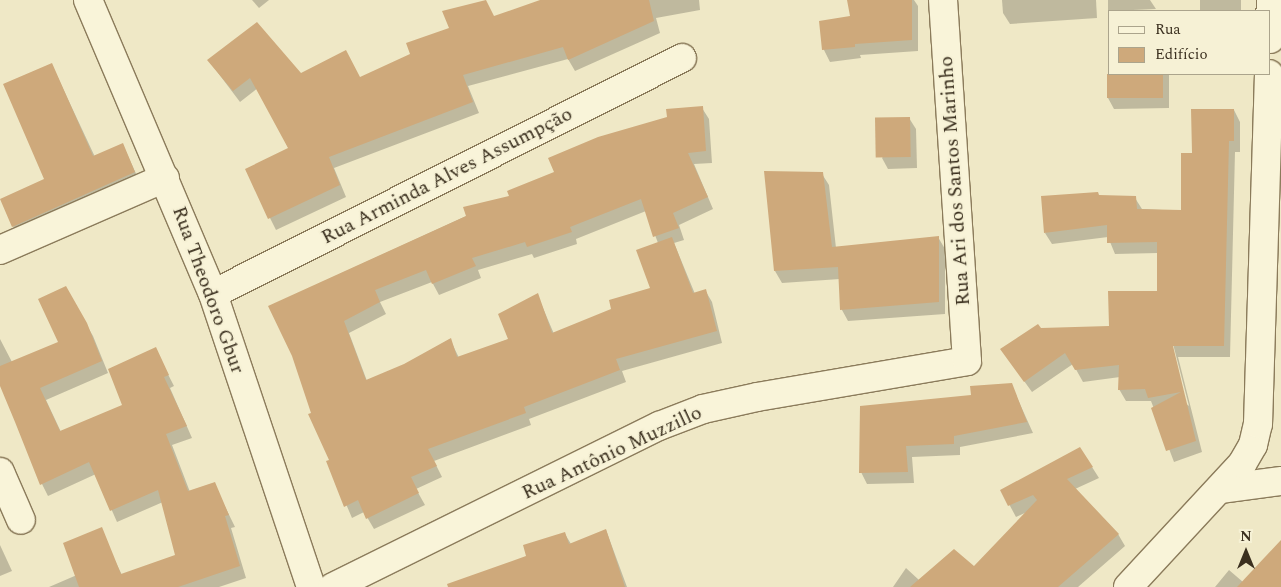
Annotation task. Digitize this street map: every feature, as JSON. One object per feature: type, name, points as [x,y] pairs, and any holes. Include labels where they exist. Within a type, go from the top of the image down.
[{"type":"street","name":"Rua Theodoro Gbur","points":[[88,0],[213,294],[312,587]]},
{"type":"street","name":"Rua Ari dos Santos Marinho","points":[[943,0],[967,362]]},
{"type":"street","name":"Rua Arminda Alves Assumpção","points":[[213,294],[682,58]]},
{"type":"street","points":[[1128,587],[1242,464],[1253,444],[1258,424],[1269,75]]},
{"type":"street","points":[[0,250],[165,178]]},
{"type":"street","name":"Rua Antônio Muzzillo","points":[[333,587],[651,430],[704,409],[757,397],[967,362]]},
{"type":"street","points":[[0,472],[21,520]]},
{"type":"street","points":[[1220,489],[1281,481]]},
{"type":"building","points":[[486,0],[494,16],[540,0],[649,0],[654,21],[568,60],[563,47],[463,75],[473,102],[329,157],[340,185],[268,219],[245,169],[288,148],[250,78],[233,91],[207,60],[257,22],[301,73],[346,50],[360,77],[410,54],[406,43],[449,28],[442,11]]},
{"type":"building","points":[[847,0],[912,0],[912,40],[855,44],[855,47],[822,50],[819,21],[850,16]]},
{"type":"building","points":[[52,63],[93,156],[123,143],[135,172],[12,227],[0,199],[44,179],[3,84]]},
{"type":"building","points":[[1107,74],[1163,75],[1163,98],[1107,98]]},
{"type":"building","points":[[703,106],[706,151],[688,153],[708,197],[673,213],[679,228],[653,237],[641,199],[570,227],[572,232],[527,247],[525,242],[472,258],[476,266],[432,284],[426,270],[375,290],[380,302],[344,321],[366,380],[404,364],[451,338],[457,357],[508,339],[498,314],[538,293],[552,333],[611,309],[609,300],[650,288],[636,250],[672,237],[693,293],[706,289],[717,331],[616,359],[620,370],[524,407],[526,413],[428,449],[437,466],[411,477],[419,493],[366,519],[358,500],[344,507],[326,461],[329,460],[308,414],[311,413],[292,356],[268,306],[466,216],[463,207],[509,196],[507,191],[554,172],[548,158],[598,137],[667,117],[666,109]]},
{"type":"building","points":[[1191,109],[1234,109],[1234,141],[1229,141],[1224,346],[1173,346],[1196,441],[1166,451],[1151,408],[1181,392],[1148,398],[1145,389],[1118,390],[1119,365],[1075,370],[1065,353],[1024,382],[1000,349],[1038,324],[1041,328],[1109,326],[1108,291],[1157,291],[1157,242],[1107,243],[1107,225],[1044,233],[1041,196],[1098,192],[1099,195],[1136,196],[1137,209],[1181,210],[1181,153],[1192,153]]},
{"type":"building","points":[[910,117],[911,157],[876,158],[875,118]]},
{"type":"building","points":[[764,171],[823,172],[832,247],[939,236],[939,302],[840,310],[838,267],[774,271]]},
{"type":"building","points":[[66,286],[87,323],[102,361],[40,388],[60,431],[122,405],[108,369],[156,347],[169,375],[164,377],[187,426],[166,434],[188,491],[215,482],[229,515],[225,516],[240,566],[178,587],[79,587],[63,543],[102,527],[121,574],[175,555],[158,490],[110,511],[89,462],[40,485],[0,386],[0,366],[58,342],[38,299]]},
{"type":"building","points":[[1012,383],[1027,422],[954,436],[954,444],[906,446],[908,472],[859,473],[860,406],[971,395],[970,386]]},
{"type":"building","points":[[1080,447],[1093,467],[1067,479],[1119,534],[1058,587],[910,587],[954,549],[974,566],[1037,500],[1033,495],[1008,506],[1000,490]]},
{"type":"building","points":[[606,529],[625,587],[448,587],[447,584],[526,556],[523,545],[565,532],[569,544]]},
{"type":"building","points":[[1281,540],[1281,587],[1237,587]]}]
